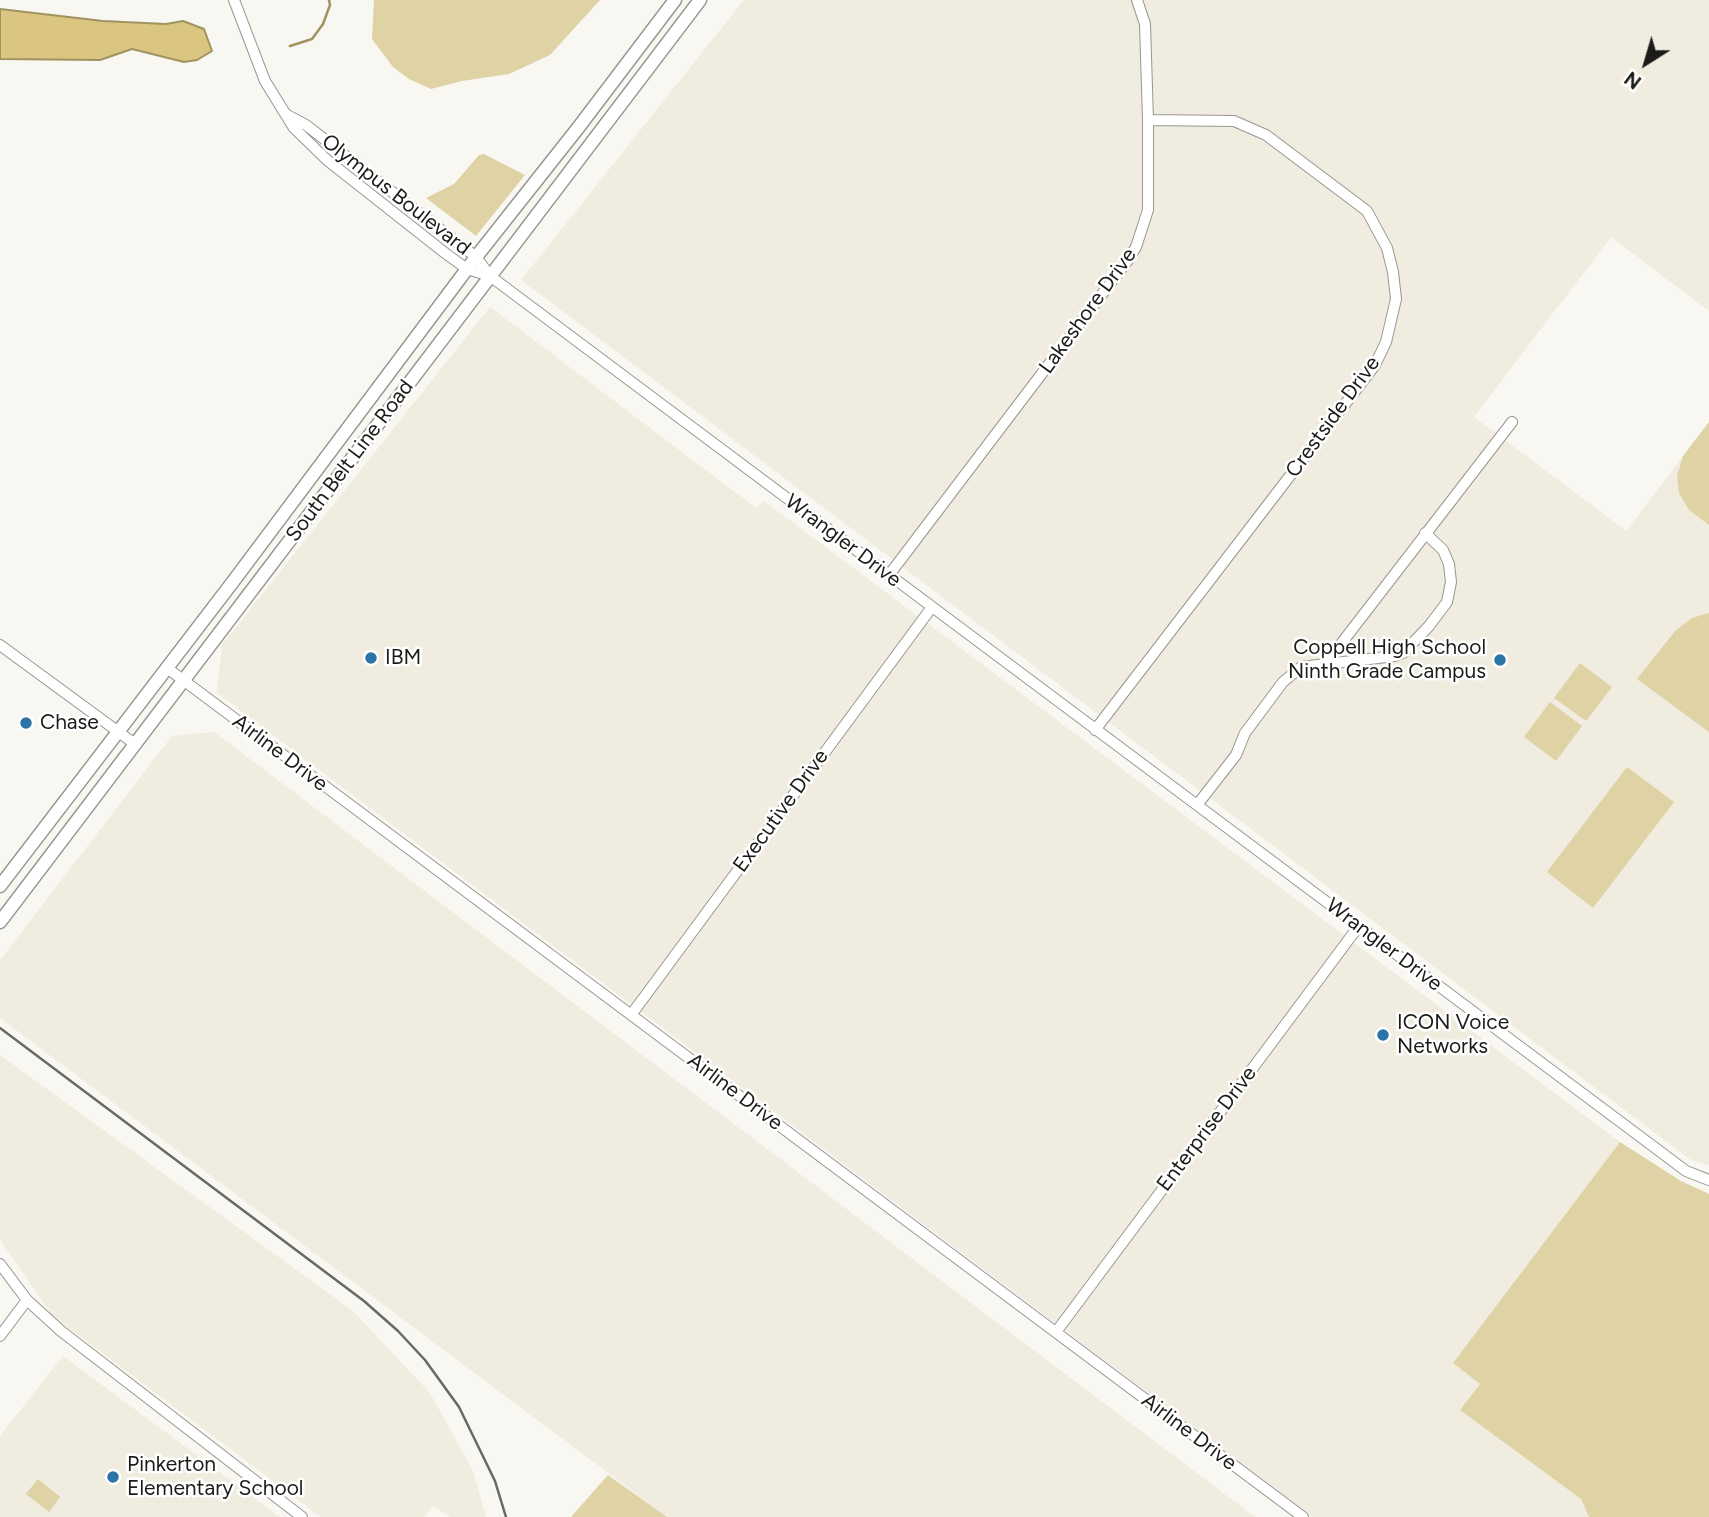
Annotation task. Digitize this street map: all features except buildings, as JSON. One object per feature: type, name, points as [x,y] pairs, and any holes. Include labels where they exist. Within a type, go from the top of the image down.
[{"type":"main road","name":"South Belt Line Road","points":[[0,886],[476,257],[675,0]]},
{"type":"main road","name":"South Belt Line Road","points":[[0,922],[700,0]]},
{"type":"main road","points":[[309,481],[324,494]]},
{"type":"street","name":"Olympus Boulevard","points":[[234,0],[265,81],[294,128],[327,160],[467,269],[490,276]]},
{"type":"street","name":"Lakeshore Drive","points":[[889,575],[1121,271],[1136,247],[1147,210],[1149,120],[1145,24],[1138,0]]},
{"type":"street","name":"Olympus Boulevard","points":[[287,115],[306,125],[476,257],[490,276]]},
{"type":"street","name":"Crestside Drive","points":[[1095,730],[1375,365],[1386,342],[1396,299],[1387,248],[1367,211],[1266,135],[1234,121],[1149,120]]},
{"type":"street","points":[[351,178],[359,167]]},
{"type":"street","name":"Wrangler Drive","points":[[490,276],[1686,1171],[1709,1180]]},
{"type":"street","points":[[1327,663],[1512,422]]},
{"type":"street","points":[[1196,805],[1236,755],[1245,733],[1283,682],[1301,667],[1395,656],[1403,653],[1429,626],[1447,602],[1451,582],[1449,564],[1443,550],[1425,533]]},
{"type":"street","name":"Executive Drive","points":[[631,1015],[932,607]]},
{"type":"street","points":[[0,645],[135,744]]},
{"type":"street","name":"Airline Drive","points":[[167,668],[1303,1517]]},
{"type":"street","name":"Enterprise Drive","points":[[1056,1332],[1358,927]]},
{"type":"street","points":[[0,1264],[27,1300],[61,1331],[302,1517]]},
{"type":"street","points":[[0,1336],[27,1300]]},
{"type":"shaded area","points":[[374,0],[600,0],[550,55],[509,74],[431,89],[409,79],[393,67],[372,39]]},
{"type":"shaded area","points":[[744,0],[1709,0],[1709,311],[1611,237],[1474,417],[1626,531],[1709,422],[1709,1165],[1691,1160],[521,280]]},
{"type":"shaded area","points":[[0,9],[103,21],[166,24],[183,21],[204,29],[212,51],[197,60],[184,62],[132,49],[100,60],[0,59]]},
{"type":"shaded area","points":[[484,154],[525,175],[476,236],[426,198],[454,184],[479,155]]},
{"type":"shaded area","points":[[490,307],[756,508],[764,501],[1620,1142],[1453,1363],[1480,1384],[1460,1410],[1581,1499],[1589,1517],[1313,1517],[217,693],[222,645]]},
{"type":"shaded area","points":[[1709,422],[1709,525],[1689,510],[1679,493],[1677,476],[1683,456]]},
{"type":"shaded area","points":[[1709,613],[1709,732],[1637,679],[1676,630],[1692,618]]},
{"type":"shaded area","points":[[1580,663],[1612,687],[1586,721],[1554,698]]},
{"type":"shaded area","points":[[1550,702],[1582,726],[1556,761],[1524,737]]},
{"type":"shaded area","points":[[214,732],[1255,1517],[667,1517],[0,1018],[0,960],[172,736]]},
{"type":"shaded area","points":[[1627,767],[1674,802],[1593,908],[1547,872]]},
{"type":"shaded area","points":[[0,1055],[353,1311],[430,1393],[473,1471],[486,1517],[450,1517],[433,1506],[424,1517],[321,1517],[53,1316],[0,1240]]},
{"type":"shaded area","points":[[1620,1142],[1681,1181],[1709,1194],[1709,1517],[1589,1517],[1581,1499],[1460,1410],[1480,1384],[1453,1363]]},
{"type":"shaded area","name":"Pinkerton Elementary School","points":[[63,1356],[280,1517],[0,1517],[0,1436]]},
{"type":"shaded area","points":[[608,1475],[667,1517],[571,1517]]},
{"type":"shaded area","points":[[38,1479],[60,1497],[49,1512],[26,1494]]},
{"type":"waterway","points":[[290,46],[312,39],[323,24],[330,5],[329,0]]},
{"type":"railway","points":[[0,1028],[364,1301],[398,1331],[425,1360],[459,1407],[495,1481],[506,1517]]},
{"type":"place","name":"IBM","points":[[371,658]]},
{"type":"place","name":"Coppell High School Ninth Grade Campus","points":[[1500,660]]},
{"type":"place","name":"Chase","points":[[26,723]]},
{"type":"place","name":"ICON Voice Networks","points":[[1383,1035]]},
{"type":"place","name":"Pinkerton Elementary School","points":[[113,1477]]}]
